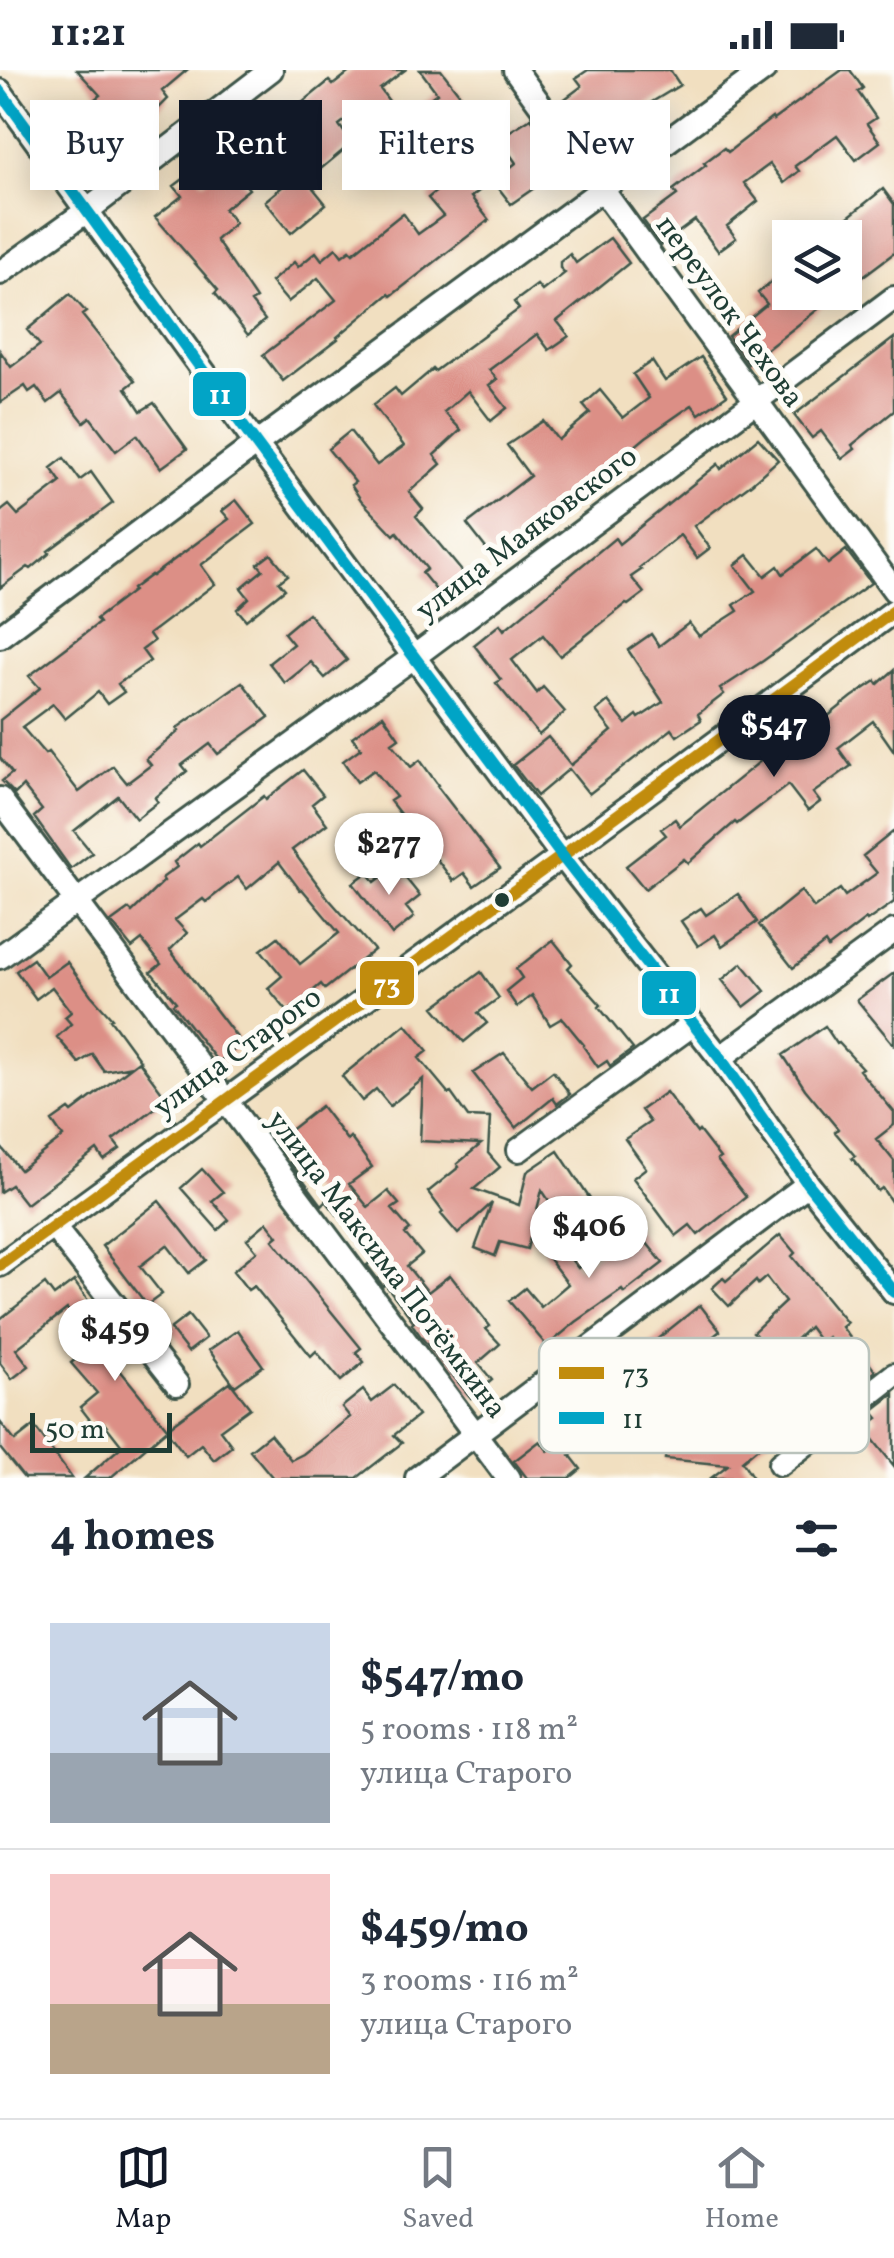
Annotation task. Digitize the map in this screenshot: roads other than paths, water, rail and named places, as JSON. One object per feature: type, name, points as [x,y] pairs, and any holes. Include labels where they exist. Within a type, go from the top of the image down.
[{"type":"street","points":[[0,274],[271,70]]},
{"type":"street","name":"переулок Чехова","points":[[516,70],[538,100]]},
{"type":"street","points":[[670,140],[764,70]]},
{"type":"street","points":[[0,91],[562,856],[720,1058],[808,1184],[892,1283]]},
{"type":"street","points":[[0,636],[602,190]]},
{"type":"street","name":"переулок Чехова","points":[[602,190],[894,590]]},
{"type":"street","name":"улица Маяковского","points":[[0,958],[894,298]]},
{"type":"street","name":"улица Старого","points":[[0,1265],[894,610]]},
{"type":"street","name":"улица Максима Потёмкина","points":[[0,799],[508,1478]]},
{"type":"street","points":[[720,1058],[894,931]]},
{"type":"street","points":[[520,1150],[692,1025]]},
{"type":"street","points":[[603,1338],[808,1184]]},
{"type":"street","points":[[53,1226],[177,1384]]},
{"type":"street","points":[[869,1395],[894,1376]]},
{"type":"street","points":[[418,1478],[539,1386]]},
{"type":"street","points":[[780,1464],[794,1453]]}]
